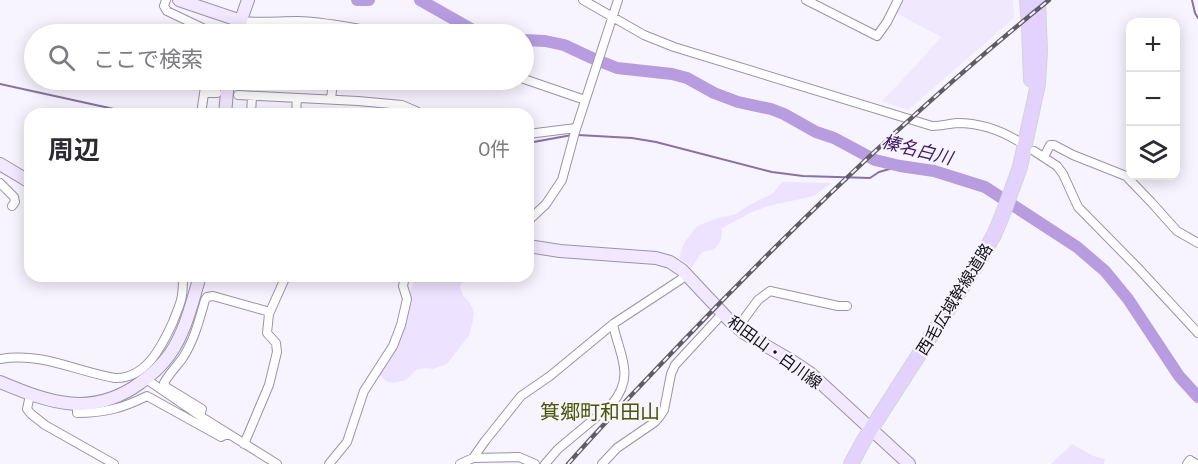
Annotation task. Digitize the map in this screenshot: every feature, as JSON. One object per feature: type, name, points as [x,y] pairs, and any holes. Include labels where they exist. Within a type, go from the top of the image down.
[{"type":"main road","name":"西毛広域幹線道路","points":[[1027,0],[1030,43],[1030,121]]},
{"type":"main road","name":"西毛広域幹線道路","points":[[851,464],[958,296],[994,235],[1004,211],[1020,166],[1040,67],[1038,0]]},
{"type":"street","points":[[166,0],[164,6],[167,11],[194,24]]},
{"type":"street","points":[[179,0],[241,21],[338,24]]},
{"type":"street","points":[[240,24],[248,0]]},
{"type":"street","points":[[583,0],[613,19],[661,42],[932,126],[962,123],[1003,132],[1018,141]]},
{"type":"street","points":[[534,215],[546,204],[562,180],[618,0]]},
{"type":"street","points":[[806,0],[877,36],[898,0]]},
{"type":"street","points":[[534,82],[586,97]]},
{"type":"street","points":[[202,108],[204,90]]},
{"type":"street","points":[[226,108],[227,90]]},
{"type":"street","points":[[331,100],[332,90]]},
{"type":"street","points":[[204,93],[217,93]]},
{"type":"street","points":[[238,95],[402,105],[409,108]]},
{"type":"street","points":[[251,108],[252,96]]},
{"type":"street","points":[[296,108],[297,98]]},
{"type":"street","points":[[387,104],[387,108]]},
{"type":"street","points":[[534,134],[575,133]]},
{"type":"street","points":[[1044,157],[1050,145],[1054,145],[1126,176],[1177,231],[1198,243]]},
{"type":"street","points":[[1034,151],[1057,166],[1078,207],[1198,333]]},
{"type":"street","points":[[12,206],[15,202],[14,196],[0,181],[1,165],[24,178]]},
{"type":"street","name":"和田山・白川線","points":[[534,247],[663,259],[670,262],[744,333],[810,374],[909,464]]},
{"type":"street","points":[[473,458],[521,396],[550,376],[613,324],[686,275]]},
{"type":"street","points":[[0,358],[23,356],[115,378],[131,376],[148,363],[164,343],[180,303],[183,282]]},
{"type":"street","points":[[0,382],[51,401],[77,404],[90,404],[109,399],[130,390],[146,379],[165,360],[175,345],[198,282]]},
{"type":"street","points":[[244,444],[269,385],[277,352],[276,343],[267,333],[270,312],[283,282]]},
{"type":"street","points":[[332,464],[347,442],[364,391],[393,346],[401,326],[406,299],[404,282]]},
{"type":"street","points":[[738,327],[758,300],[770,291],[847,306]]},
{"type":"street","points":[[200,416],[202,409],[166,387],[164,382],[182,359],[196,333],[207,297],[213,296],[270,312]]},
{"type":"street","points":[[602,464],[616,448],[655,422],[660,416],[664,410],[675,365],[723,314]]},
{"type":"street","points":[[545,464],[558,449],[619,396],[626,371],[613,324]]},
{"type":"street","points":[[146,379],[273,463]]},
{"type":"street","points":[[30,395],[27,410],[45,425],[114,464]]},
{"type":"street","points":[[77,404],[77,413],[95,413],[120,408],[147,396],[221,437],[227,434]]},
{"type":"street","points":[[460,464],[473,458],[519,457],[535,464]]},
{"type":"street","points":[[1187,464],[1190,460],[1196,464]]},
{"type":"shaded area","points":[[902,0],[1013,0],[1014,18],[908,110],[882,101],[941,37],[896,13]]},
{"type":"shaded area","points":[[782,182],[831,183],[814,196],[768,206],[722,228],[721,240],[715,249],[702,252],[692,267],[679,258],[684,243],[697,226],[734,215],[772,194]]},
{"type":"shaded area","points":[[414,282],[462,282],[460,287],[463,296],[470,303],[474,312],[473,321],[469,335],[447,364],[433,369],[416,370],[406,380],[393,383],[387,382],[378,373]]},
{"type":"shaded area","points":[[1072,444],[1093,456],[1105,459],[1104,464],[1051,464]]},
{"type":"waterway","name":"榛名白川","points":[[357,0],[369,0]]},
{"type":"waterway","name":"榛名白川","points":[[420,0],[462,24]]},
{"type":"waterway","points":[[1192,0],[1198,18]]},
{"type":"waterway","name":"榛名白川","points":[[534,40],[564,45],[617,68],[672,74],[687,78],[714,93],[738,102],[784,114],[875,160],[934,171],[985,187],[1077,247],[1105,271],[1128,299],[1179,376],[1198,397]]},
{"type":"waterway","points":[[0,84],[24,89]]},
{"type":"waterway","points":[[27,90],[109,108]]},
{"type":"waterway","points":[[534,142],[572,135]]},
{"type":"waterway","points":[[578,135],[632,138],[656,142],[772,172],[803,176],[870,178],[879,172],[900,166]]},
{"type":"railway","points":[[568,464],[683,341],[815,208],[906,122],[1049,0]]},
{"type":"district","name":"箕郷町和田山","points":[[600,412]]}]
